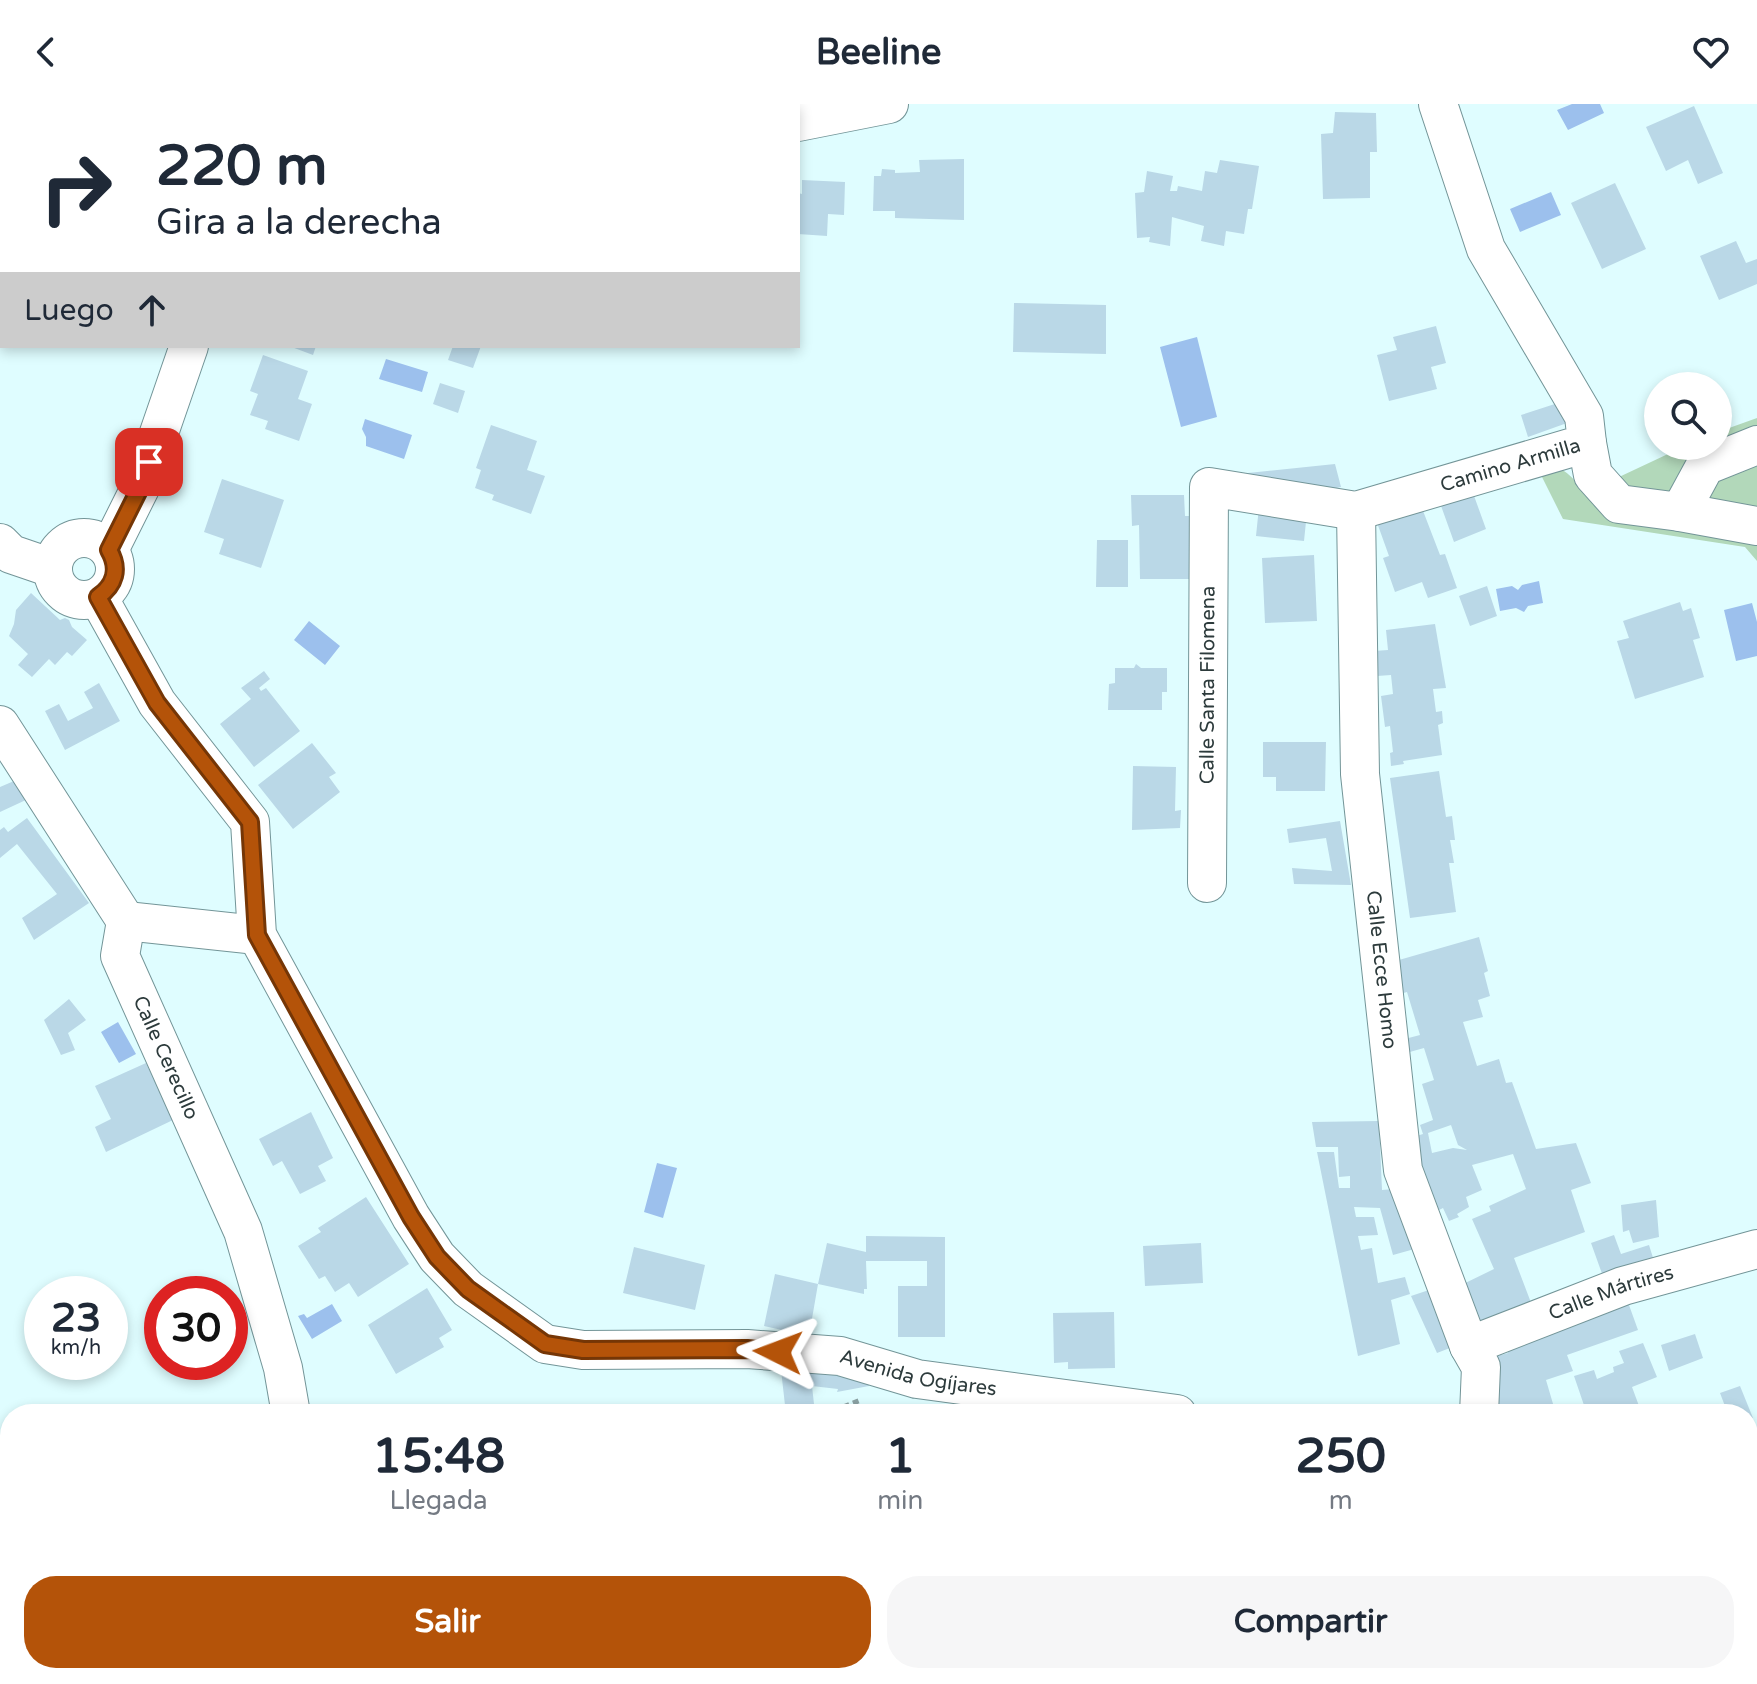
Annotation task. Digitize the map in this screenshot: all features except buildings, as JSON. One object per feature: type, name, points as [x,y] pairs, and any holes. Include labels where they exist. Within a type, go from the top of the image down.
[{"type":"street","points":[[800,122],[889,104]]},
{"type":"street","name":"Camino Armilla","points":[[1209,487],[1356,511],[1587,443],[1584,416],[1486,249],[1438,104]]},
{"type":"street","points":[[109,550],[140,488],[188,348]]},
{"type":"street","points":[[1587,443],[1593,475],[1619,504],[1757,526]]},
{"type":"street","points":[[1680,512],[1705,466],[1757,445]]},
{"type":"street","name":"Calle Santa Filomena","points":[[1207,883],[1209,487]]},
{"type":"street","name":"Calle Ecce Homo","points":[[1356,511],[1360,774],[1403,1170],[1469,1346],[1481,1367],[1479,1404]]},
{"type":"street","points":[[74,539],[93,539],[109,550],[114,558],[115,577],[98,597],[76,600],[59,588],[52,568],[59,550],[74,539]]},
{"type":"street","points":[[0,543],[11,554],[52,568]]},
{"type":"street","name":"Avenida Ogíjares","points":[[98,597],[157,703],[250,822],[257,935],[411,1217],[437,1257],[468,1289],[545,1344],[583,1350],[747,1349],[840,1356],[917,1379],[1103,1404]]},
{"type":"street","points":[[0,725],[126,921],[257,935]]},
{"type":"street","name":"Calle Cerecillo","points":[[126,921],[120,956],[243,1231],[283,1368],[289,1404]]},
{"type":"street","name":"Calle Mártires","points":[[1469,1346],[1623,1286],[1757,1249]]},
{"type":"green space","points":[[1757,418],[1757,561],[1745,547],[1563,519],[1539,471],[1559,469],[1575,481],[1593,475],[1619,477],[1655,460],[1732,460],[1732,427]]},
{"type":"water","points":[[1572,104],[1600,104],[1604,113],[1568,130],[1557,110]]},
{"type":"water","points":[[1551,192],[1561,215],[1520,232],[1510,209]]},
{"type":"water","points":[[1197,337],[1217,417],[1181,427],[1160,347]]},
{"type":"water","points":[[386,359],[428,372],[422,392],[379,379]]},
{"type":"water","points":[[365,419],[412,435],[404,459],[366,446],[362,429]]},
{"type":"water","points":[[1539,581],[1543,603],[1528,606],[1524,612],[1516,608],[1500,611],[1496,589],[1512,586],[1518,590],[1522,585]]},
{"type":"water","points":[[1752,603],[1757,622],[1757,656],[1736,661],[1724,610]]},
{"type":"water","points":[[309,621],[340,646],[325,665],[294,640]]},
{"type":"water","points":[[118,1022],[136,1054],[119,1063],[101,1032]]},
{"type":"water","points":[[657,1163],[677,1168],[663,1218],[644,1212]]},
{"type":"water","points":[[332,1304],[342,1321],[312,1339],[298,1316],[304,1314],[307,1318]]},
{"type":"route","points":[[149,462],[140,488],[109,550],[114,558],[115,577],[98,597],[157,703],[250,822],[257,935],[411,1217],[437,1257],[468,1289],[545,1344],[583,1350],[747,1349],[778,1352]]}]
